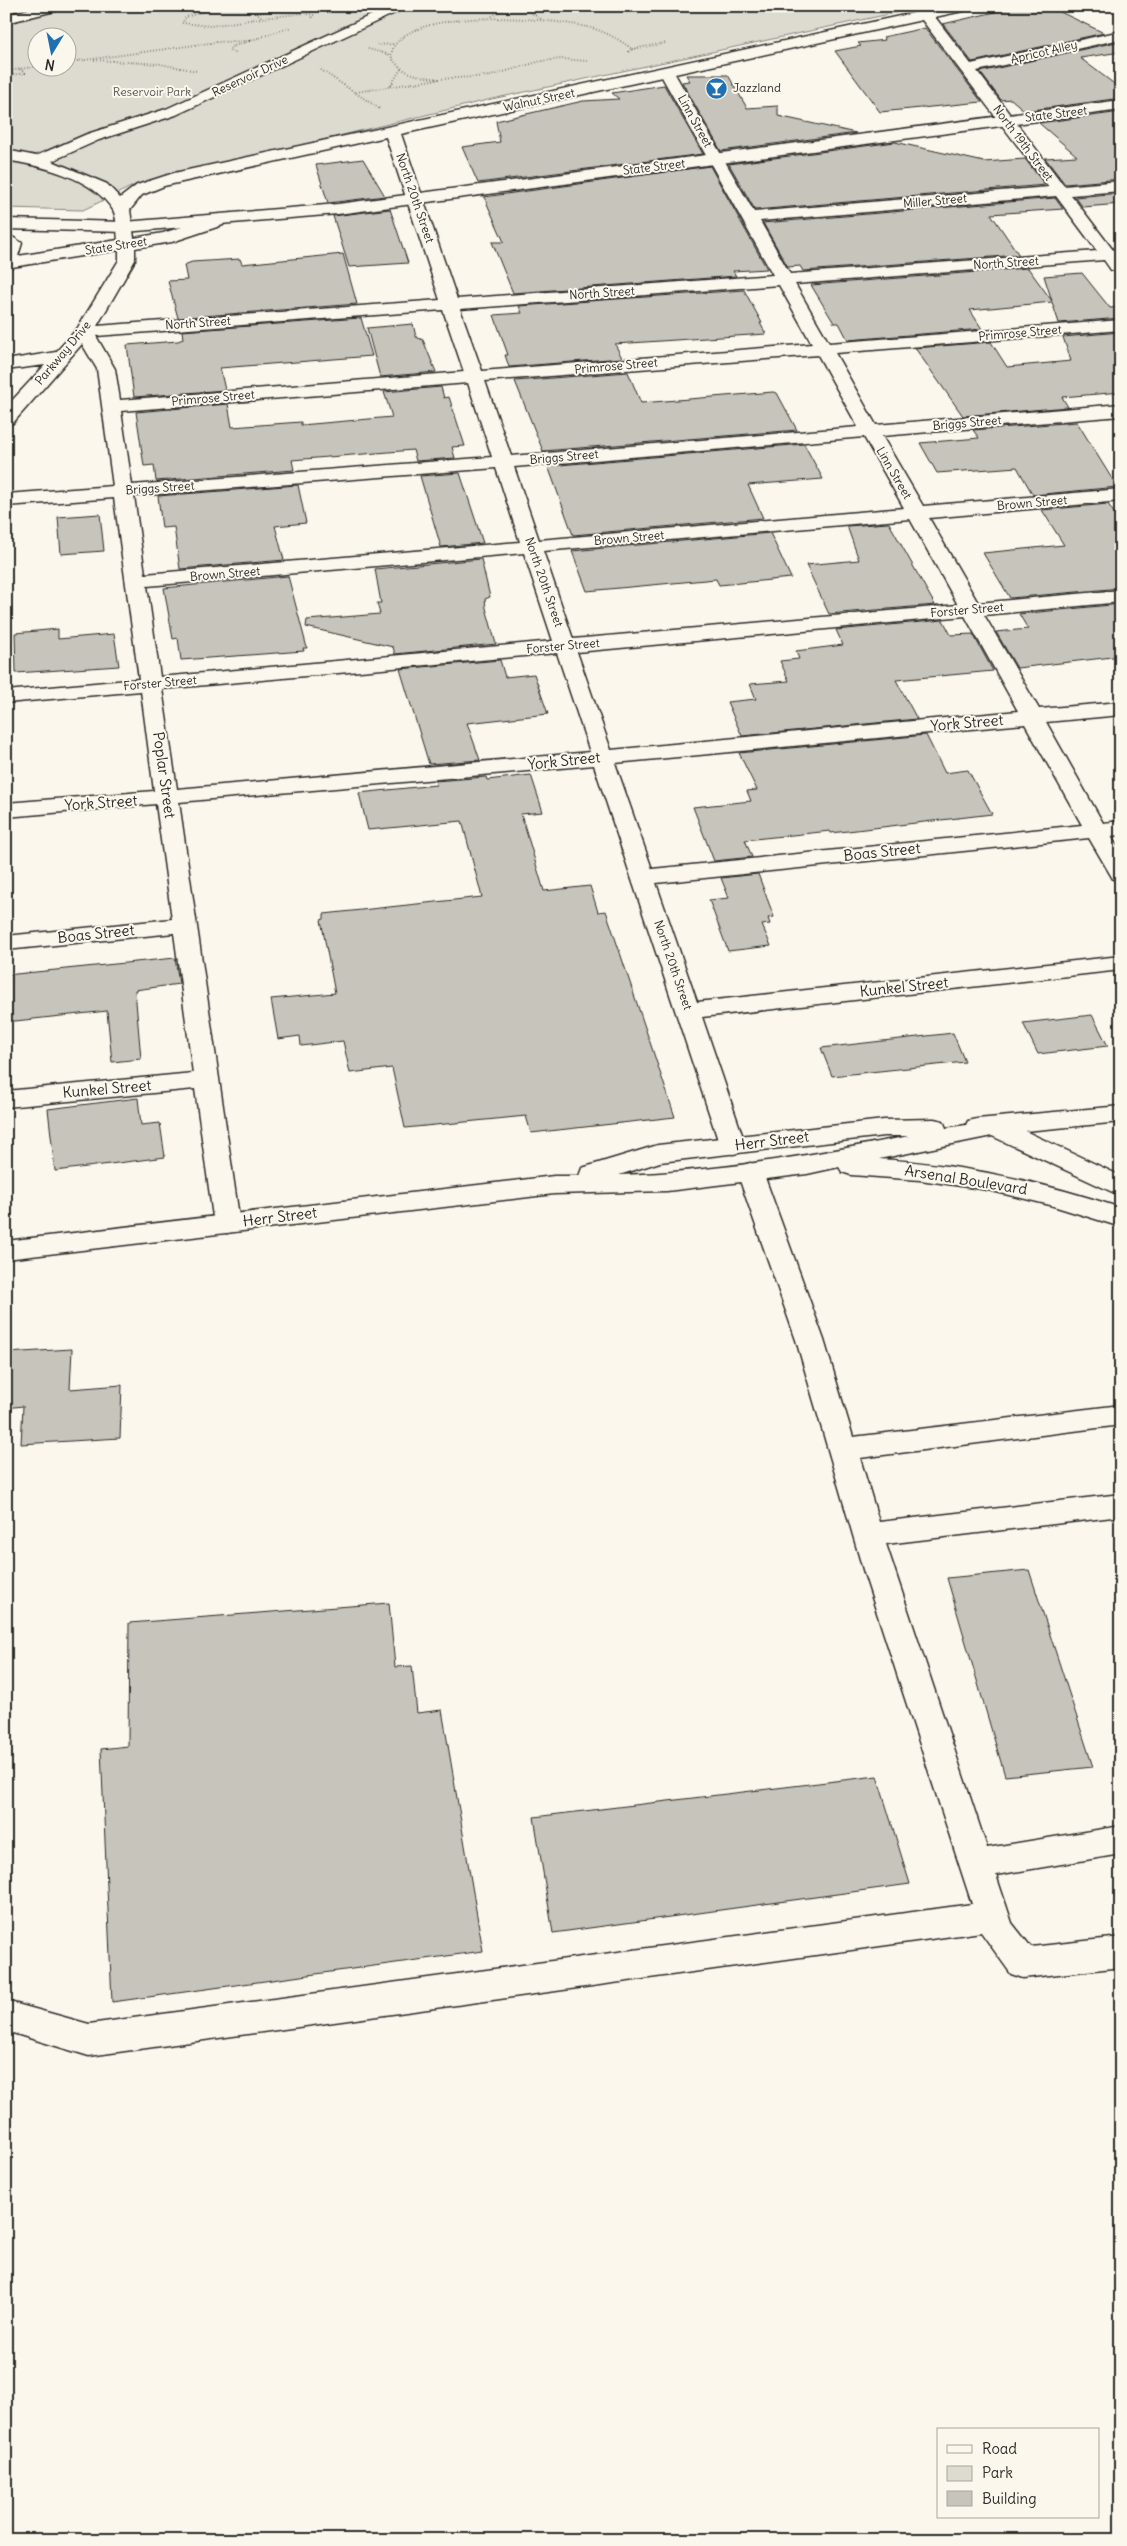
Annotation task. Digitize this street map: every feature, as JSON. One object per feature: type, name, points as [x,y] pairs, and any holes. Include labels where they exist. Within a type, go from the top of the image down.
[{"type":"street","points":[[6,20],[59,6]]},
{"type":"street","name":"Reservoir Drive","points":[[38,160],[93,137],[171,112],[403,6]]},
{"type":"street","name":"Walnut Street","points":[[122,210],[125,199],[143,188],[166,181],[967,6]]},
{"type":"street","name":"North 19th Street","points":[[926,15],[1060,191],[1115,254],[1121,271]]},
{"type":"street","name":"Apricot Alley","points":[[967,69],[1121,35]]},
{"type":"street","name":"Linn Street","points":[[667,72],[1121,874]]},
{"type":"street","name":"State Street","points":[[9,262],[126,235],[166,238],[218,221],[338,209],[1121,105]]},
{"type":"street","name":"North 20th Street","points":[[392,131],[733,1146]]},
{"type":"street","points":[[6,155],[38,160],[86,179],[101,187],[122,210]]},
{"type":"street","name":"Miller Street","points":[[750,217],[1121,186]]},
{"type":"street","name":"Parkway Drive","points":[[6,420],[84,332],[127,260],[122,210]]},
{"type":"street","points":[[6,224],[126,235]]},
{"type":"street","points":[[6,238],[14,243],[9,255],[9,262]]},
{"type":"street","name":"North Street","points":[[84,332],[1115,254]]},
{"type":"street","name":"Primrose Street","points":[[112,406],[1121,325]]},
{"type":"street","name":"Poplar Street","points":[[84,332],[106,369],[112,406],[227,1224]]},
{"type":"street","points":[[6,365],[60,358]]},
{"type":"street","name":"Briggs Street","points":[[6,500],[504,462],[1121,410]]},
{"type":"street","name":"Brown Street","points":[[136,582],[1121,495]]},
{"type":"street","name":"Forster Street","points":[[6,697],[1121,596]]},
{"type":"street","name":"York Street","points":[[6,810],[167,798],[1121,708]]},
{"type":"street","name":"Boas Street","points":[[643,877],[1121,828]]},
{"type":"street","name":"Boas Street","points":[[6,942],[185,925]]},
{"type":"street","name":"Kunkel Street","points":[[688,1011],[1121,963]]},
{"type":"street","name":"Kunkel Street","points":[[6,1098],[207,1080]]},
{"type":"street","name":"Herr Street","points":[[554,1185],[658,1154],[884,1128],[995,1127],[1121,1114]]},
{"type":"street","points":[[995,1127],[1121,1188]]},
{"type":"street","name":"Herr Street","points":[[6,1250],[554,1185],[667,1182],[807,1165],[995,1127]]},
{"type":"street","name":"Arsenal Boulevard","points":[[807,1165],[898,1169],[978,1179],[1054,1196],[1121,1218]]},
{"type":"street","points":[[750,1172],[810,1340],[868,1535],[996,1930],[1023,1963],[1121,1952]]},
{"type":"street","points":[[842,1449],[1121,1415]]},
{"type":"street","points":[[868,1535],[1121,1505]]},
{"type":"street","points":[[975,1864],[1121,1840]]},
{"type":"street","points":[[6,2016],[89,2040],[993,1916]]},
{"type":"path","points":[[219,6],[186,17],[182,23],[189,26],[204,26],[305,13],[314,15],[311,20]]},
{"type":"path","points":[[263,18],[258,14],[277,6]]},
{"type":"path","points":[[490,17],[509,6]]},
{"type":"path","points":[[520,6],[543,20]]},
{"type":"path","points":[[440,79],[421,76],[401,69],[394,62],[391,52],[395,42],[409,32],[444,21],[490,17],[543,20],[582,27],[627,42],[632,49],[623,57]]},
{"type":"path","points":[[240,54],[229,51],[231,47],[294,26]]},
{"type":"path","points":[[78,61],[201,44],[249,41]]},
{"type":"path","points":[[296,55],[378,106],[392,131]]},
{"type":"path","points":[[356,92],[440,79],[490,76],[541,61],[562,59],[591,62]]},
{"type":"path","points":[[85,60],[160,64],[199,71],[194,75]]},
{"type":"path","points":[[20,69],[24,73],[12,75],[8,71],[20,69],[28,68]]},
{"type":"path","points":[[391,86],[401,69]]},
{"type":"green space","name":"Reservoir Park","points":[[6,6],[927,6],[492,99],[135,185],[83,210],[6,208]]},
{"type":"building","points":[[1021,6],[1048,6],[1104,33],[972,62],[943,24]]},
{"type":"building","points":[[925,28],[982,102],[880,112],[835,51],[861,46],[858,43],[885,40],[883,37]]},
{"type":"building","points":[[1121,41],[1121,52],[1080,58],[1121,89],[1121,98],[1025,111],[1011,99],[1001,100],[980,72]]},
{"type":"building","points":[[686,75],[728,75],[747,108],[778,106],[778,116],[856,133],[721,151],[682,82],[690,81]]},
{"type":"building","points":[[664,85],[703,154],[478,183],[462,147],[500,142],[496,121],[583,101],[619,99],[612,93]]},
{"type":"building","points":[[1121,112],[1121,179],[1065,184],[1045,158],[1077,156],[1039,123]]},
{"type":"building","points":[[895,142],[984,162],[1025,159],[1045,185],[755,210],[729,164]]},
{"type":"building","points":[[363,159],[385,196],[328,203],[316,165]]},
{"type":"building","points":[[710,166],[767,269],[733,271],[736,276],[513,293],[492,242],[504,242],[484,197]]},
{"type":"building","points":[[1121,193],[1121,204],[1083,207],[1075,197]]},
{"type":"building","points":[[1055,198],[1063,209],[991,214],[1019,255],[803,271],[800,266],[788,267],[763,223]]},
{"type":"building","points":[[390,209],[408,263],[349,267],[333,216]]},
{"type":"building","points":[[343,254],[357,304],[178,318],[168,281],[187,280],[184,265],[192,262],[240,259],[242,264]]},
{"type":"building","points":[[1028,268],[1052,301],[1044,276],[1082,273],[1110,308],[1121,307],[1121,318],[1059,323],[1052,302],[970,310],[982,329],[848,340],[839,323],[834,323],[811,285]]},
{"type":"building","points":[[744,290],[766,334],[615,344],[622,358],[509,367],[505,355],[508,355],[494,315],[522,313],[519,306]]},
{"type":"building","points":[[361,318],[372,356],[220,368],[225,390],[134,397],[127,345],[178,341],[183,339],[182,331]]},
{"type":"building","points":[[413,324],[416,337],[423,340],[436,372],[380,377],[367,328]]},
{"type":"building","points":[[1121,332],[1121,392],[1062,397],[1068,407],[963,416],[915,348],[991,342],[1007,367],[1071,361],[1063,337]]},
{"type":"building","points":[[628,372],[641,403],[777,393],[797,430],[543,451],[515,381]]},
{"type":"building","points":[[441,387],[444,398],[449,397],[465,446],[452,447],[455,458],[416,461],[413,450],[292,460],[294,470],[156,481],[154,465],[144,466],[136,412],[228,404],[232,427],[301,422],[301,425],[392,417],[384,392]]},
{"type":"building","points":[[1077,422],[1117,487],[1033,495],[1017,467],[937,473],[920,443],[979,438],[973,430]]},
{"type":"building","points":[[804,444],[823,479],[748,485],[763,518],[573,535],[548,466]]},
{"type":"building","points":[[460,473],[483,543],[441,547],[420,476]]},
{"type":"building","points":[[298,485],[306,523],[275,526],[284,560],[180,569],[174,527],[162,528],[158,496]]},
{"type":"building","points":[[1108,504],[1121,523],[1121,588],[1010,598],[983,553],[1064,545],[1042,510]]},
{"type":"building","points":[[100,514],[104,551],[61,554],[58,517]]},
{"type":"building","points":[[889,523],[935,605],[829,614],[806,565],[859,560],[847,526]]},
{"type":"building","points":[[770,533],[791,578],[719,585],[716,579],[587,591],[572,551]]},
{"type":"building","points":[[481,559],[490,597],[485,599],[486,608],[496,644],[395,654],[393,647],[306,627],[307,620],[380,614],[377,603],[381,603],[375,569]]},
{"type":"building","points":[[288,576],[307,648],[303,648],[304,651],[181,660],[178,638],[173,639],[164,588]]},
{"type":"building","points":[[1121,604],[1121,656],[1017,668],[996,632],[1028,629],[1019,614]]},
{"type":"building","points":[[943,620],[951,635],[973,634],[993,671],[896,680],[917,719],[742,736],[727,702],[756,699],[750,684],[789,681],[780,661],[799,659],[796,651],[843,645],[836,630]]},
{"type":"building","points":[[58,629],[58,639],[114,634],[119,666],[16,673],[15,633]]},
{"type":"building","points":[[500,660],[505,677],[534,674],[548,714],[467,723],[480,760],[429,764],[400,669]]},
{"type":"building","points":[[926,735],[945,773],[968,770],[992,814],[831,833],[830,831],[745,840],[752,857],[714,861],[693,807],[751,801],[747,791],[757,790],[739,753]]},
{"type":"building","points":[[531,775],[543,812],[521,814],[544,891],[590,886],[598,912],[606,911],[675,1117],[531,1133],[526,1116],[405,1128],[392,1068],[350,1073],[343,1041],[301,1046],[300,1036],[278,1039],[271,999],[335,993],[321,920],[324,919],[324,914],[482,897],[462,821],[368,830],[359,793],[436,785],[435,781],[486,777],[487,780]]},
{"type":"building","points":[[758,874],[774,917],[768,918],[770,924],[762,925],[771,946],[728,951],[709,900],[729,898],[721,878]]},
{"type":"building","points":[[175,958],[179,984],[135,990],[141,1059],[112,1062],[107,1011],[6,1022],[6,975]]},
{"type":"building","points":[[1092,1015],[1108,1046],[1038,1054],[1023,1023]]},
{"type":"building","points":[[953,1033],[965,1062],[832,1076],[821,1048]]},
{"type":"building","points":[[138,1098],[141,1125],[160,1123],[165,1157],[55,1171],[48,1109]]},
{"type":"building","points":[[72,1349],[70,1389],[122,1385],[120,1438],[21,1444],[23,1406],[6,1408],[6,1353]]},
{"type":"building","points":[[1029,1570],[1093,1767],[1005,1776],[947,1578]]},
{"type":"building","points":[[389,1603],[395,1667],[412,1666],[417,1713],[442,1710],[483,1951],[112,2002],[101,1749],[128,1746],[129,1623]]},
{"type":"building","points":[[877,1776],[910,1884],[553,1933],[534,1817]]},
{"type":"place","name":"Jazzland","points":[[717,88]]}]
